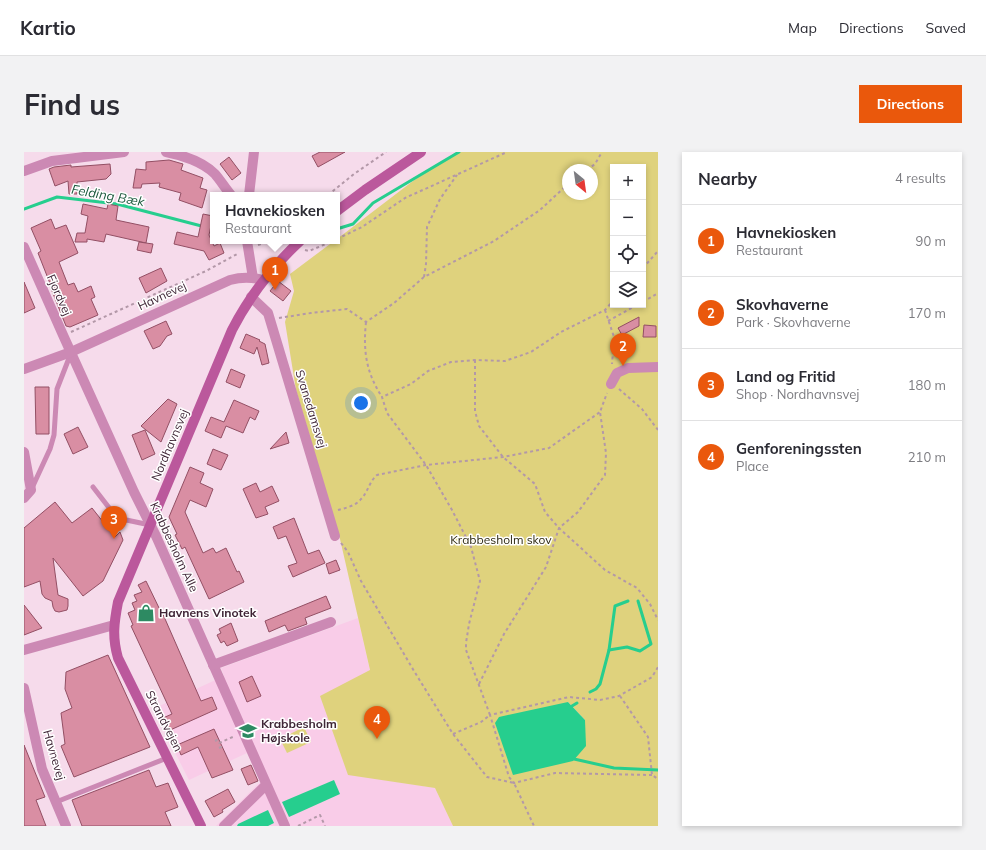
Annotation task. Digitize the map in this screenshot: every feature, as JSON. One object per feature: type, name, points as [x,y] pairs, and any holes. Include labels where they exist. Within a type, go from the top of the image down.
[{"type":"street","points":[[24,171],[52,161],[124,152]]},
{"type":"street","points":[[166,152],[174,153],[199,163],[214,174],[229,192]]},
{"type":"street","points":[[249,192],[254,152]]},
{"type":"street","points":[[340,209],[421,152]]},
{"type":"street","points":[[247,245],[258,279],[297,244]]},
{"type":"street","name":"Fjordvej","points":[[24,247],[62,335],[71,352]]},
{"type":"street","name":"Havnevej","points":[[24,369],[71,352],[230,280],[237,278],[258,279]]},
{"type":"street","name":"Nordhavnsvej","points":[[114,625],[118,602],[150,525],[225,346],[258,279]]},
{"type":"street","name":"Svanedamsvej","points":[[250,297],[268,313],[335,536]]},
{"type":"street","name":"Krabbesholm Alle","points":[[71,352],[285,826]]},
{"type":"street","points":[[611,384],[617,373],[628,368],[658,367]]},
{"type":"street","points":[[24,452],[28,494]]},
{"type":"street","points":[[213,665],[331,622]]},
{"type":"street","points":[[24,650],[114,625]]},
{"type":"street","name":"Strandvejen","points":[[114,625],[113,635],[118,658],[202,826]]},
{"type":"street","name":"Havnevej","points":[[24,688],[42,769],[66,826]]},
{"type":"street","points":[[224,826],[266,785]]},
{"type":"lane","points":[[28,494],[50,449],[54,435],[57,389],[71,352]]},
{"type":"lane","points":[[93,487],[117,518],[150,525]]},
{"type":"lane","points":[[56,802],[167,758]]},
{"type":"path","points":[[332,192],[354,174],[386,152]]},
{"type":"path","points":[[340,238],[362,227],[405,198],[507,152]]},
{"type":"path","points":[[596,164],[602,152]]},
{"type":"path","points":[[424,276],[426,264],[427,227],[440,199],[457,175]]},
{"type":"path","points":[[366,322],[394,303],[424,276],[494,241],[540,210],[562,190]]},
{"type":"path","points":[[292,248],[309,251],[326,244]]},
{"type":"path","points":[[62,335],[206,271],[247,245]]},
{"type":"path","points":[[646,265],[658,251]]},
{"type":"path","points":[[646,300],[658,293]]},
{"type":"path","points":[[382,397],[411,384],[428,371],[451,362],[475,360],[506,361],[531,352],[561,332],[605,310],[610,304]]},
{"type":"path","points":[[608,321],[632,308]]},
{"type":"path","points":[[270,319],[347,309],[366,322]]},
{"type":"path","points":[[479,685],[504,634],[546,566],[559,528],[578,512],[605,475],[606,453],[600,412],[611,384],[614,337],[605,310]]},
{"type":"path","points":[[366,322],[364,342],[366,359],[375,386],[382,397],[387,414],[426,465],[452,510],[471,548],[480,581],[466,642],[466,650],[490,715],[509,777],[514,783],[534,826]]},
{"type":"path","points":[[475,360],[475,411],[479,426],[504,457],[535,484],[546,512],[559,528],[605,570],[637,588],[650,604],[658,620]]},
{"type":"path","points":[[611,384],[642,409],[658,430]]},
{"type":"path","points":[[328,513],[352,505],[361,500],[372,479],[377,475],[426,465],[504,457],[549,448],[600,412]]},
{"type":"path","points":[[335,536],[348,552],[361,581],[453,734],[487,777],[514,783],[554,773],[652,774],[658,779]]},
{"type":"path","points":[[453,734],[481,722],[490,715],[569,697],[600,700],[619,696],[652,678],[658,667]]},
{"type":"path","points":[[619,696],[648,737],[652,774]]},
{"type":"path","points":[[219,743],[243,732]]},
{"type":"path","points":[[215,741],[217,740],[219,743]]},
{"type":"path","points":[[219,743],[219,748]]},
{"type":"path","points":[[298,826],[320,815],[325,826]]},
{"type":"shaded area","name":"Krabbesholm Højskole","points":[[358,618],[370,671],[348,774],[435,788],[453,826],[216,826],[261,781],[247,753],[189,780],[153,709],[224,676],[221,668]]},
{"type":"shaded area","points":[[568,702],[585,720],[586,746],[573,761],[513,775],[495,723],[499,717]]},
{"type":"shaded area","points":[[334,780],[340,794],[289,817],[282,802]]},
{"type":"shaded area","points":[[268,810],[274,823],[268,826],[237,826],[238,824]]},
{"type":"green space","name":"Krabbesholm skov","points":[[457,152],[658,152],[658,826],[453,826],[435,788],[348,775],[320,696],[370,670],[340,539],[296,390],[285,322],[294,291],[290,274],[330,244],[340,244],[340,237],[413,181]],"holes":[[[568,702],[585,720],[513,775]]]},
{"type":"green space","points":[[304,727],[311,742],[287,753],[280,739]]},
{"type":"building","points":[[320,152],[345,152],[318,167],[312,156]]},
{"type":"building","points":[[229,157],[241,173],[232,180],[220,164]]},
{"type":"building","points":[[169,160],[183,164],[181,170],[203,178],[200,188],[207,190],[202,208],[179,200],[181,193],[159,187],[160,183],[142,184],[141,188],[133,188],[136,169],[146,170],[146,162]]},
{"type":"building","points":[[110,164],[111,174],[106,179],[77,182],[77,194],[69,194],[68,181],[55,186],[49,169],[71,165],[71,167]]},
{"type":"building","points":[[83,204],[107,209],[108,204],[118,206],[116,220],[149,227],[146,243],[106,234],[104,242],[87,239],[87,242],[75,242],[77,233],[85,233],[88,216],[81,214]]},
{"type":"building","points":[[203,214],[210,215],[210,244],[213,244],[214,246],[220,244],[224,253],[209,260],[204,251],[174,244],[177,232],[198,237]]},
{"type":"building","points":[[51,219],[55,229],[66,225],[78,253],[59,262],[68,285],[74,283],[78,292],[91,286],[95,297],[91,299],[98,315],[70,327],[66,326],[50,286],[38,253],[41,251],[31,228]]},
{"type":"building","points":[[139,242],[153,244],[151,253],[137,250]]},
{"type":"building","points":[[161,268],[167,281],[146,293],[139,278]]},
{"type":"building","points":[[278,281],[291,291],[283,301],[270,291]]},
{"type":"building","points":[[24,282],[35,308],[24,313]]},
{"type":"building","points":[[639,317],[639,326],[622,335],[618,328]]},
{"type":"building","points":[[166,321],[172,334],[167,336],[160,346],[153,349],[144,331]]},
{"type":"building","points":[[644,325],[656,326],[656,337],[643,337]]},
{"type":"building","points":[[246,334],[260,340],[259,341],[265,344],[269,363],[262,365],[257,347],[254,354],[240,348]]},
{"type":"building","points":[[231,369],[245,375],[240,388],[226,382]]},
{"type":"building","points":[[35,387],[49,387],[49,434],[36,434]]},
{"type":"building","points":[[168,399],[177,404],[161,442],[141,426]]},
{"type":"building","points":[[234,400],[259,411],[255,420],[250,417],[243,433],[226,426],[221,438],[205,431],[211,417],[224,422]]},
{"type":"building","points":[[78,427],[88,447],[73,454],[64,434]]},
{"type":"building","points":[[145,430],[155,454],[142,460],[132,435]]},
{"type":"building","points":[[286,432],[289,443],[270,449]]},
{"type":"building","points":[[213,449],[228,455],[221,470],[207,464]]},
{"type":"building","points":[[190,467],[204,473],[200,483],[213,489],[206,507],[190,500],[185,512],[203,553],[213,548],[216,553],[226,548],[237,572],[239,571],[244,582],[209,599],[185,547],[182,549],[175,535],[177,534],[169,517]]},
{"type":"building","points":[[256,483],[260,492],[272,486],[279,501],[265,507],[268,514],[256,518],[243,489]]},
{"type":"building","points":[[55,502],[72,523],[92,508],[115,537],[120,532],[123,540],[103,581],[83,596],[53,558],[58,595],[68,599],[67,610],[59,612],[55,611],[52,601],[45,598],[42,594],[40,581],[24,587],[24,528]]},
{"type":"building","points":[[294,518],[308,554],[319,550],[325,563],[293,577],[288,566],[297,563],[286,536],[278,539],[273,527]]},
{"type":"building","points":[[336,560],[340,570],[329,574],[326,564]]},
{"type":"building","points":[[146,581],[162,612],[201,701],[212,697],[217,709],[168,731],[163,718],[172,714],[131,626],[133,625],[128,613],[135,610],[132,603],[137,601],[134,595],[142,592],[138,585]]},
{"type":"building","points":[[326,596],[331,608],[305,618],[307,624],[288,631],[285,625],[269,632],[265,621]]},
{"type":"building","points":[[24,605],[42,628],[24,635]]},
{"type":"building","points":[[231,623],[238,641],[227,646],[224,641],[221,643],[217,635],[221,633],[219,629]]},
{"type":"building","points":[[108,655],[150,747],[74,777],[61,746],[65,744],[61,713],[72,708],[65,689],[66,672]]},
{"type":"building","points":[[252,676],[261,696],[247,702],[239,682]]},
{"type":"building","points":[[214,729],[233,770],[212,778],[198,747],[181,755],[177,745]]},
{"type":"building","points":[[24,745],[45,797],[36,800],[46,826],[24,826]]},
{"type":"building","points":[[251,765],[258,781],[248,785],[241,769]]},
{"type":"building","points":[[149,770],[156,787],[168,783],[178,807],[165,812],[171,826],[82,826],[72,800]]},
{"type":"building","points":[[228,789],[235,802],[214,817],[205,801]]},
{"type":"waterway","name":"Felding Bæk","points":[[340,228],[353,224],[373,203],[459,152]]},
{"type":"waterway","name":"Felding Bæk","points":[[24,209],[57,197],[117,204],[210,228]]},
{"type":"waterway","points":[[590,692],[596,689],[600,684],[609,650],[615,606],[628,601]]},
{"type":"waterway","points":[[609,650],[627,647],[640,651],[651,644],[638,601]]},
{"type":"waterway","points":[[572,706],[577,703]]},
{"type":"waterway","points":[[574,759],[614,768],[658,770]]},
{"type":"place","name":"Havnekiosken","points":[[275,290]]},
{"type":"place","name":"Skovhaverne","points":[[623,366]]},
{"type":"place","name":"Land og Fritid","points":[[114,539]]},
{"type":"place","name":"Havnens Vinotek","points":[[146,613]]},
{"type":"place","name":"Krabbesholm Højskole","points":[[248,731]]},
{"type":"place","name":"Genforeningssten","points":[[377,739]]}]
